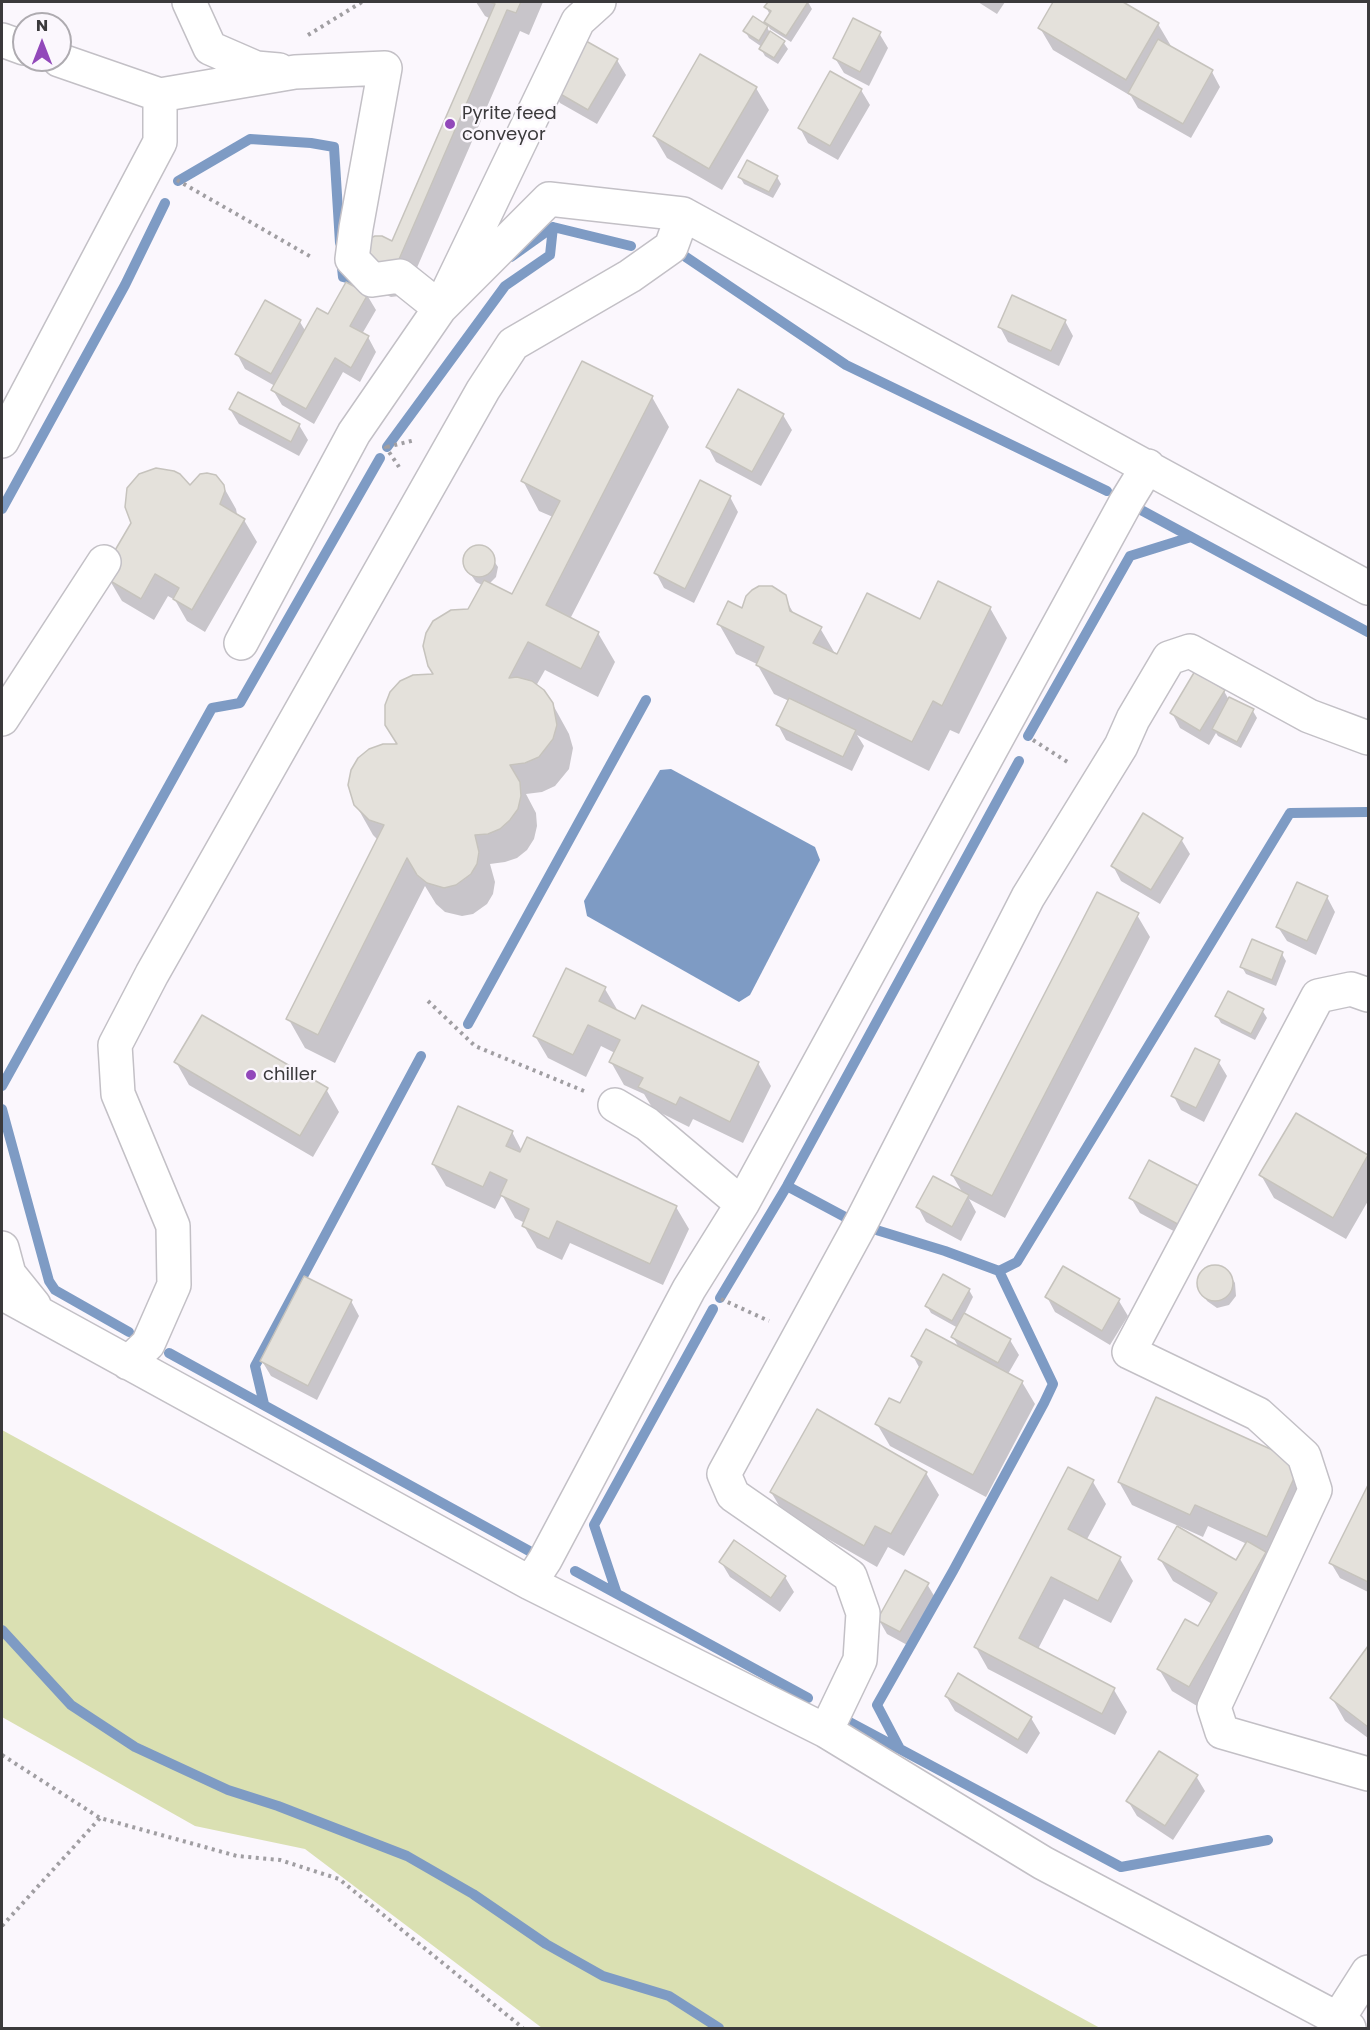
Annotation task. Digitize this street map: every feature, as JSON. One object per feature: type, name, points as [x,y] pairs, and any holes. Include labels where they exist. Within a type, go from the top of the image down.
[{"type":"lane","points":[[189,2],[210,48],[256,68],[295,72]]},
{"type":"lane","points":[[241,643],[354,433],[440,308],[578,21],[599,2]]},
{"type":"lane","points":[[72,65],[160,95],[295,72],[386,68],[352,259],[372,280],[400,276],[440,308]]},
{"type":"lane","points":[[2,441],[160,142],[160,95]]},
{"type":"lane","points":[[440,308],[549,199],[683,214],[1368,588]]},
{"type":"lane","points":[[128,1363],[148,1344],[174,1285],[173,1226],[118,1094],[115,1045],[163,954],[483,390],[513,344],[630,276],[671,247],[683,214]]},
{"type":"lane","points":[[530,1583],[689,1288],[742,1204],[1126,502],[1148,466]]},
{"type":"lane","points":[[2,719],[104,562]]},
{"type":"lane","points":[[826,1731],[836,1715],[860,1660],[863,1613],[850,1576],[733,1495],[724,1474],[860,1225],[1028,897],[1098,782],[1169,658],[1190,651],[1309,716],[1368,738]]},
{"type":"lane","points":[[1368,995],[1351,989],[1318,996],[1129,1352],[1258,1414],[1304,1456],[1315,1490],[1214,1707],[1222,1732],[1368,1774]]},
{"type":"lane","points":[[615,1105],[647,1124],[742,1204]]},
{"type":"lane","points":[[2,1248],[9,1274],[42,1316]]},
{"type":"lane","points":[[2,1293],[530,1583],[826,1731],[1043,1863],[1344,2024],[1368,1972]]},
{"type":"path","points":[[150,160],[178,181],[313,258]]},
{"type":"path","points":[[354,433],[387,447],[420,502]]},
{"type":"path","points":[[1005,726],[1028,736],[1098,782]]},
{"type":"path","points":[[428,1001],[475,1046],[615,1105]]},
{"type":"path","points":[[689,1288],[720,1298],[800,1336]]},
{"type":"path","points":[[2,1755],[100,1818],[237,1856],[280,1860],[339,1879],[523,2028]]},
{"type":"path","points":[[2,1926],[100,1818]]},
{"type":"green space","points":[[2,1430],[1100,2028],[542,2028],[305,1849],[195,1826],[2,1717]]},
{"type":"water","points":[[671,769],[815,847],[820,860],[750,995],[739,1002],[587,916],[584,901],[660,770]]},
{"type":"building","name":"Pyrite feed conveyor","points":[[489,2],[521,2],[516,13],[507,10],[397,264],[369,272],[368,239],[382,236],[392,241],[495,4]]},
{"type":"building","points":[[768,2],[808,2],[786,36],[764,22],[771,11],[764,7]]},
{"type":"building","points":[[1053,2],[1123,2],[1159,23],[1126,80],[1038,28]]},
{"type":"building","points":[[753,16],[768,26],[759,41],[743,31]]},
{"type":"building","points":[[853,18],[881,32],[860,72],[833,58]]},
{"type":"building","points":[[770,31],[785,41],[774,58],[759,49]]},
{"type":"building","points":[[579,37],[618,59],[588,110],[550,88]]},
{"type":"building","points":[[1158,39],[1213,70],[1183,124],[1128,93]]},
{"type":"building","points":[[700,54],[757,87],[709,169],[653,136]]},
{"type":"building","points":[[830,71],[862,89],[830,146],[798,128]]},
{"type":"building","points":[[747,160],[778,176],[769,192],[738,177]]},
{"type":"building","points":[[346,282],[368,294],[350,326],[369,336],[351,368],[335,358],[306,409],[271,390],[317,308],[328,314]]},
{"type":"building","points":[[1012,295],[1066,320],[1051,351],[998,327]]},
{"type":"building","points":[[265,300],[301,320],[271,374],[235,354]]},
{"type":"building","points":[[582,361],[653,396],[546,605],[599,632],[581,669],[528,642],[509,678],[517,677],[532,681],[544,690],[553,703],[557,725],[553,739],[539,757],[525,763],[510,765],[520,782],[521,796],[518,809],[500,829],[488,834],[475,835],[479,852],[477,864],[471,874],[456,885],[444,888],[427,883],[417,875],[407,858],[318,1035],[286,1019],[384,825],[369,820],[354,805],[348,785],[351,770],[358,758],[369,749],[383,744],[397,744],[385,725],[385,705],[390,692],[400,681],[413,675],[433,674],[428,666],[423,646],[426,633],[433,621],[451,610],[468,609],[484,580],[512,594],[560,501],[521,481]]},
{"type":"building","points":[[738,389],[784,414],[752,472],[706,447]]},
{"type":"building","points":[[238,392],[300,424],[291,442],[229,409]]},
{"type":"building","points":[[156,468],[180,474],[190,485],[200,474],[216,475],[224,485],[225,491],[220,504],[245,519],[192,610],[173,599],[179,588],[155,574],[141,599],[107,579],[107,564],[131,523],[125,507],[127,488],[139,474]]},
{"type":"building","points":[[700,480],[731,496],[685,589],[654,573]]},
{"type":"building","points":[[479,545],[491,549],[495,561],[491,573],[479,577],[467,573],[463,561],[467,549]]},
{"type":"building","points":[[938,581],[991,607],[942,706],[933,701],[912,742],[756,665],[764,647],[717,624],[728,601],[742,608],[746,596],[752,590],[759,586],[772,586],[786,595],[790,611],[822,627],[813,643],[837,654],[867,593],[920,619]]},
{"type":"building","points":[[1195,671],[1225,690],[1200,731],[1170,713]]},
{"type":"building","points":[[1229,697],[1254,709],[1237,742],[1212,729]]},
{"type":"building","points":[[789,698],[856,730],[843,757],[776,725]]},
{"type":"building","points":[[1143,813],[1183,838],[1151,890],[1111,866]]},
{"type":"building","points":[[1297,882],[1328,896],[1307,941],[1276,927]]},
{"type":"building","points":[[1097,892],[1139,913],[992,1196],[951,1175]]},
{"type":"building","points":[[1252,939],[1283,952],[1272,980],[1240,967]]},
{"type":"building","points":[[566,968],[606,987],[599,1001],[635,1019],[642,1005],[759,1062],[730,1122],[680,1097],[676,1105],[638,1087],[643,1078],[609,1062],[620,1040],[588,1025],[573,1055],[533,1036]]},
{"type":"building","points":[[1228,991],[1264,1009],[1251,1034],[1215,1016]]},
{"type":"building","name":"chiller","points":[[202,1015],[328,1088],[300,1136],[174,1062]]},
{"type":"building","points":[[1195,1048],[1220,1060],[1196,1108],[1171,1096]]},
{"type":"building","points":[[458,1106],[513,1131],[506,1146],[520,1152],[527,1137],[677,1206],[650,1264],[557,1221],[549,1239],[522,1226],[529,1209],[500,1195],[507,1180],[490,1172],[483,1187],[432,1164]]},
{"type":"building","points":[[1296,1113],[1368,1155],[1333,1218],[1259,1175]]},
{"type":"building","points":[[1149,1160],[1206,1190],[1185,1228],[1129,1198]]},
{"type":"building","points":[[933,1176],[969,1195],[952,1227],[916,1207]]},
{"type":"building","points":[[1215,1265],[1228,1270],[1233,1283],[1228,1296],[1215,1301],[1202,1296],[1197,1283],[1202,1270]]},
{"type":"building","points":[[1063,1266],[1120,1299],[1102,1331],[1045,1297]]},
{"type":"building","points":[[943,1274],[970,1289],[952,1321],[925,1306]]},
{"type":"building","points":[[304,1276],[352,1300],[308,1386],[260,1361]]},
{"type":"building","points":[[964,1313],[1011,1339],[998,1363],[951,1337]]},
{"type":"building","points":[[926,1329],[1023,1381],[973,1475],[875,1424],[889,1398],[900,1403],[922,1362],[911,1356]]},
{"type":"building","points":[[1156,1397],[1301,1463],[1267,1537],[1195,1505],[1190,1515],[1118,1482]]},
{"type":"building","points":[[817,1409],[927,1472],[891,1534],[875,1526],[864,1546],[770,1492]]},
{"type":"building","points":[[1068,1467],[1094,1480],[1068,1529],[1121,1557],[1098,1601],[1051,1577],[1019,1638],[1115,1688],[1102,1714],[974,1647]]},
{"type":"building","points":[[1368,1485],[1368,1582],[1329,1563]]},
{"type":"building","points":[[1177,1526],[1236,1560],[1247,1541],[1266,1552],[1189,1687],[1157,1669],[1185,1619],[1198,1626],[1217,1593],[1158,1559]]},
{"type":"building","points":[[734,1540],[786,1576],[771,1598],[719,1562]]},
{"type":"building","points":[[905,1570],[929,1583],[900,1632],[877,1620]]},
{"type":"building","points":[[1368,1646],[1368,1727],[1330,1698]]},
{"type":"building","points":[[958,1673],[1032,1717],[1018,1740],[945,1696]]},
{"type":"building","points":[[1159,1751],[1198,1775],[1165,1826],[1126,1801]]},
{"type":"waterway","points":[[178,181],[250,139],[311,143],[334,147],[340,243]]},
{"type":"waterway","points":[[2,509],[125,285],[165,203]]},
{"type":"waterway","points":[[511,257],[553,227],[631,246]]},
{"type":"waterway","points":[[387,447],[505,286],[550,255],[553,227]]},
{"type":"waterway","points":[[674,249],[846,365],[1107,491]]},
{"type":"waterway","points":[[341,259],[343,277],[362,282]]},
{"type":"waterway","points":[[2,1086],[212,708],[240,703],[380,458]]},
{"type":"waterway","points":[[1128,503],[1368,632]]},
{"type":"waterway","points":[[1028,736],[1130,556],[1191,537]]},
{"type":"waterway","points":[[468,1024],[646,700]]},
{"type":"waterway","points":[[720,1298],[787,1186],[1019,761]]},
{"type":"waterway","points":[[787,1186],[860,1225],[945,1251],[999,1271],[1017,1262],[1290,813],[1368,812]]},
{"type":"waterway","points":[[264,1404],[255,1366],[421,1056]]},
{"type":"waterway","points":[[2,1109],[49,1281],[55,1290],[129,1332]]},
{"type":"waterway","points":[[899,1747],[877,1705],[953,1571],[1053,1384],[999,1271]]},
{"type":"waterway","points":[[617,1594],[594,1525],[713,1309]]},
{"type":"waterway","points":[[169,1353],[542,1558]]},
{"type":"waterway","points":[[575,1571],[808,1698]]},
{"type":"waterway","points":[[2,1630],[71,1705],[135,1747],[228,1790],[278,1806],[407,1856],[473,1894],[546,1944],[603,1976],[669,1996],[719,2028]]},
{"type":"waterway","points":[[838,1716],[1121,1867],[1268,1840]]},
{"type":"place","name":"Pyrite feed conveyor","points":[[450,124]]},
{"type":"place","name":"chiller","points":[[251,1075]]}]
